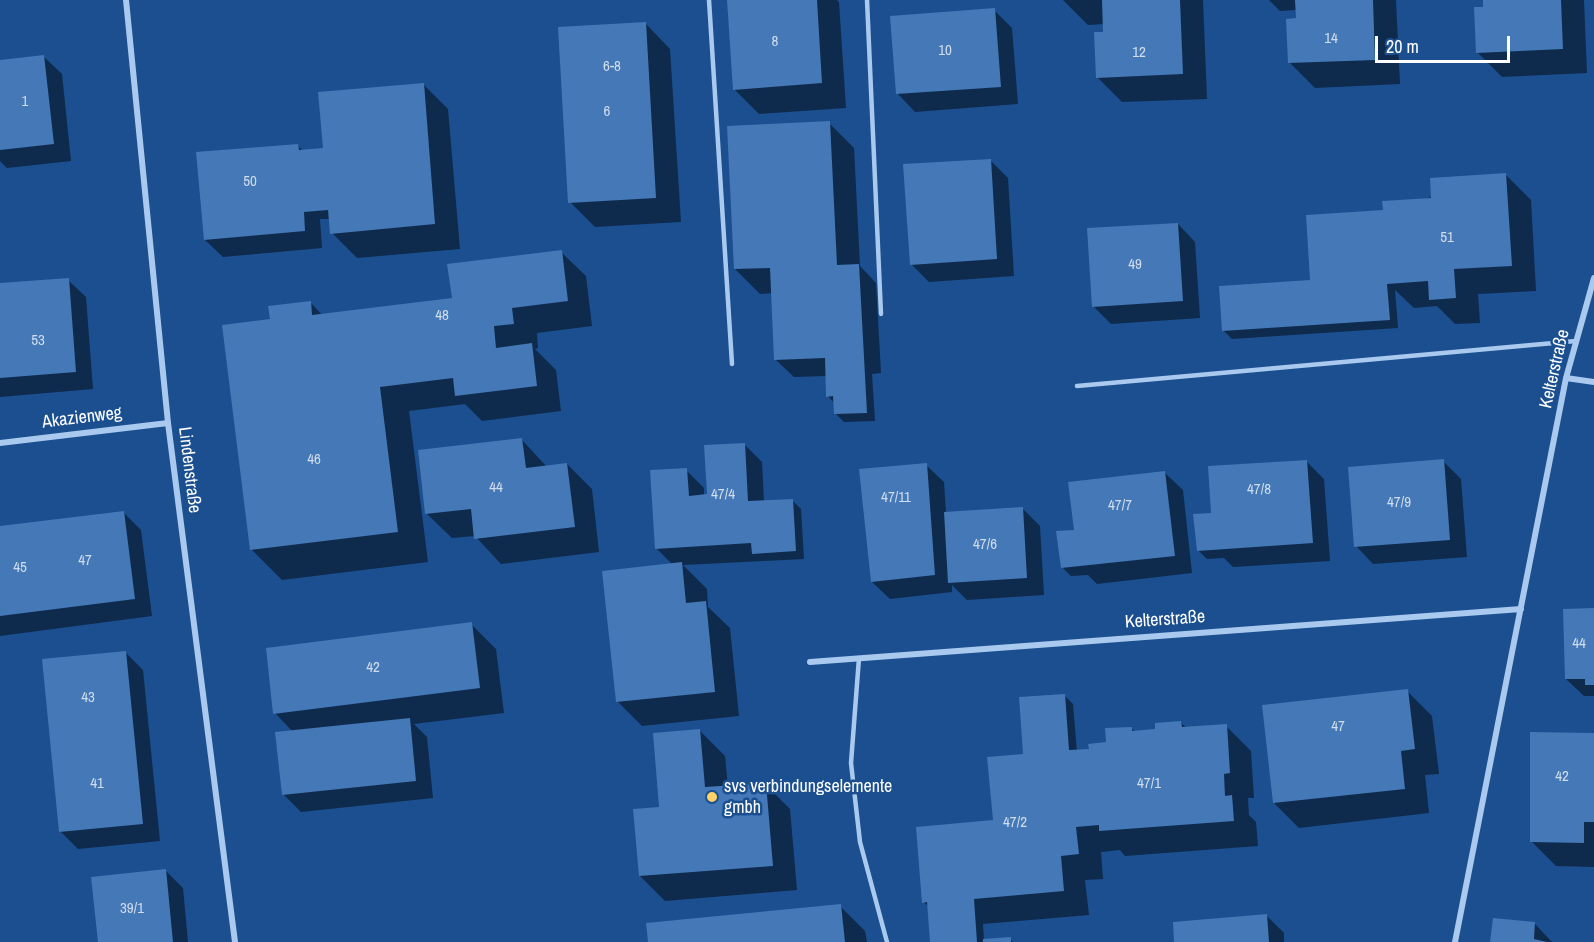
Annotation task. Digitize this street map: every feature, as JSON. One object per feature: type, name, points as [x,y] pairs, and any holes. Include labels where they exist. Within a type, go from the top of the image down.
[{"type":"street","name":"Lindenstraße","points":[[126,0],[168,423],[236,942]]},
{"type":"street","name":"Kelterstraße","points":[[1455,942],[1566,378],[1594,279]]},
{"type":"street","points":[[1566,378],[1594,382]]},
{"type":"street","name":"Akazienweg","points":[[0,443],[168,423]]},
{"type":"street","name":"Kelterstraße","points":[[810,662],[1521,609]]},
{"type":"lane","points":[[709,0],[732,364]]},
{"type":"lane","points":[[867,0],[881,314]]},
{"type":"lane","points":[[1077,386],[1576,341]]},
{"type":"lane","points":[[859,658],[851,762],[860,842],[887,942]]},
{"type":"building","points":[[727,0],[817,0],[822,83],[733,90]]},
{"type":"building","points":[[1102,0],[1180,0],[1183,74],[1096,78],[1094,32],[1103,32]]},
{"type":"building","points":[[1295,0],[1373,0],[1375,60],[1288,63],[1286,19],[1296,18]]},
{"type":"building","points":[[1483,0],[1561,0],[1563,49],[1476,53],[1474,7],[1483,7]]},
{"type":"building","points":[[995,8],[1001,87],[896,94],[890,16]]},
{"type":"building","points":[[646,22],[656,198],[568,203],[558,27]]},
{"type":"building","points":[[44,55],[54,144],[0,150],[0,60]]},
{"type":"building","points":[[424,83],[435,224],[330,234],[328,210],[304,212],[305,231],[204,240],[196,152],[298,144],[299,150],[323,148],[318,92]]},
{"type":"building","points":[[830,121],[837,265],[859,264],[867,413],[834,414],[833,396],[826,397],[825,358],[774,360],[770,268],[734,269],[727,126]]},
{"type":"building","points":[[991,159],[997,259],[910,265],[903,164]]},
{"type":"building","points":[[1506,173],[1512,266],[1454,269],[1456,298],[1429,300],[1428,281],[1387,284],[1390,320],[1222,331],[1219,286],[1310,280],[1306,215],[1383,210],[1382,201],[1431,198],[1430,178]]},
{"type":"building","points":[[1178,223],[1183,301],[1092,307],[1087,228]]},
{"type":"building","points":[[562,250],[568,301],[512,308],[514,324],[494,326],[496,348],[532,343],[537,386],[455,396],[453,378],[380,387],[398,532],[250,550],[222,325],[270,319],[268,306],[311,301],[312,315],[452,298],[447,264]]},
{"type":"building","points":[[69,278],[76,372],[0,378],[0,283]]},
{"type":"building","points":[[522,438],[526,468],[567,463],[575,527],[474,539],[471,509],[425,514],[418,450]]},
{"type":"building","points":[[745,443],[748,501],[793,499],[796,551],[752,554],[751,543],[655,549],[650,470],[687,468],[689,496],[707,494],[704,445]]},
{"type":"building","points":[[1444,459],[1450,540],[1354,547],[1348,467]]},
{"type":"building","points":[[1307,460],[1313,543],[1197,551],[1193,514],[1211,513],[1208,466]]},
{"type":"building","points":[[927,463],[935,575],[871,582],[859,469]]},
{"type":"building","points":[[1165,471],[1175,556],[1061,568],[1056,531],[1074,530],[1068,482]]},
{"type":"building","points":[[1023,507],[1027,578],[948,583],[944,512]]},
{"type":"building","points":[[124,511],[135,599],[0,616],[0,526]]},
{"type":"building","points":[[682,562],[686,603],[706,601],[715,692],[616,702],[602,571]]},
{"type":"building","points":[[1594,608],[1594,685],[1585,685],[1585,679],[1565,679],[1563,609]]},
{"type":"building","points":[[472,622],[480,688],[273,714],[266,648]]},
{"type":"building","points":[[126,651],[143,824],[59,832],[42,659]]},
{"type":"building","points":[[1408,689],[1415,749],[1401,751],[1405,789],[1273,803],[1262,705]]},
{"type":"building","points":[[1065,694],[1069,750],[1089,749],[1088,744],[1106,742],[1105,728],[1132,727],[1132,731],[1155,729],[1155,723],[1181,721],[1182,727],[1227,724],[1230,773],[1224,774],[1225,796],[1232,795],[1234,821],[1099,831],[1099,825],[1076,827],[1079,854],[1061,856],[1064,891],[974,899],[977,942],[930,942],[927,902],[922,903],[916,827],[993,820],[987,757],[1023,754],[1019,697]]},
{"type":"building","points":[[410,718],[416,781],[282,795],[275,732]]},
{"type":"building","name":"svs verbindungselemente gmbh","points":[[700,729],[705,787],[766,783],[773,866],[639,876],[633,809],[659,807],[653,733]]},
{"type":"building","points":[[1530,732],[1594,733],[1594,822],[1584,822],[1584,843],[1530,842]]},
{"type":"building","points":[[166,869],[173,942],[98,942],[91,877]]},
{"type":"building","points":[[841,904],[845,942],[648,942],[646,923]]},
{"type":"building","points":[[1267,914],[1269,942],[1174,942],[1173,922]]},
{"type":"building","points":[[1493,918],[1535,922],[1534,939],[1547,942],[1490,942]]},
{"type":"building","points":[[1011,937],[1011,942],[983,942],[983,939]]},
{"type":"place","name":"svs verbindungselemente gmbh","points":[[712,797]]}]
